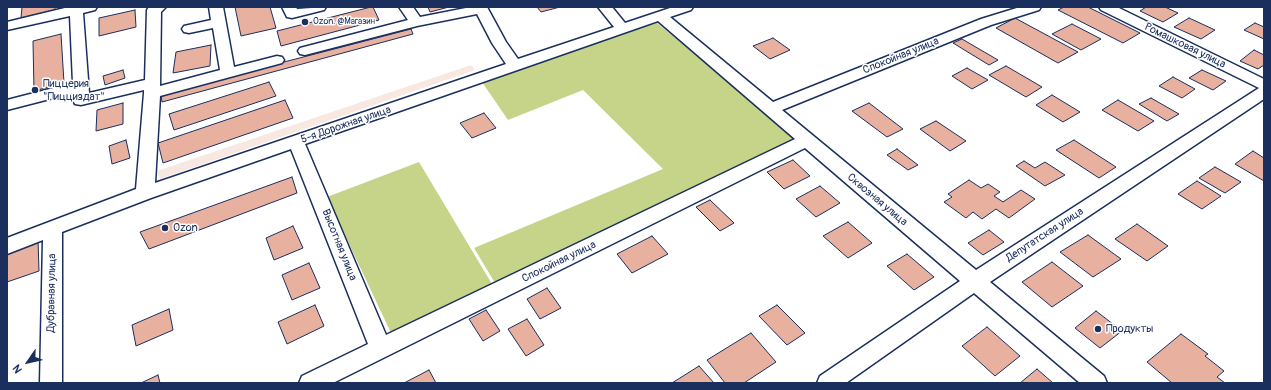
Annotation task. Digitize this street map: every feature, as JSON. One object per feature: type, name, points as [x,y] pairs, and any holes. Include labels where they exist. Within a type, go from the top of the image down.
[{"type":"street","points":[[7,26],[75,9],[90,7]]},
{"type":"street","points":[[145,193],[152,88],[154,10],[158,7]]},
{"type":"street","points":[[216,7],[228,73]]},
{"type":"street","points":[[289,7],[292,14],[319,7]]},
{"type":"street","points":[[406,7],[416,22]]},
{"type":"street","points":[[605,7],[623,29]]},
{"type":"street","name":"5-я Дорожная улица","points":[[7,246],[145,193],[686,7]]},
{"type":"street","name":"Спокойная улица","points":[[770,109],[986,22],[1034,7]]},
{"type":"street","name":"Ромашковая улица","points":[[1106,7],[1264,85]]},
{"type":"street","points":[[305,51],[416,22],[480,8],[498,43],[515,65]]},
{"type":"street","points":[[75,9],[81,100],[228,73],[277,60]]},
{"type":"street","name":"Сквозная улица","points":[[660,16],[974,282],[1096,383]]},
{"type":"street","points":[[189,29],[218,22]]},
{"type":"street","points":[[7,106],[81,86]]},
{"type":"street","name":"Депутатская улица","points":[[828,383],[974,282],[1264,92]]},
{"type":"street","name":"Спокойная улица","points":[[310,383],[807,140]]},
{"type":"street","name":"Высотная улица","points":[[296,142],[381,348]]},
{"type":"street","name":"Дубравная улица","points":[[50,383],[53,228]]},
{"type":"shaded area","points":[[471,65],[475,70],[160,179],[157,171]]},
{"type":"green space","points":[[657,23],[797,138],[495,283],[474,248],[663,169],[583,90],[508,120],[482,82]]},
{"type":"green space","points":[[419,162],[492,284],[391,333],[327,197]]},
{"type":"building","points":[[22,7],[55,7],[55,10],[21,18]]},
{"type":"building","points":[[235,7],[270,7],[276,28],[241,36]]},
{"type":"building","points":[[373,7],[379,20],[281,46],[277,31]]},
{"type":"building","points":[[428,7],[449,7],[430,12]]},
{"type":"building","points":[[537,7],[560,7],[541,12]]},
{"type":"building","points":[[1064,7],[1088,7],[1140,33],[1123,43],[1058,10]]},
{"type":"building","points":[[1146,7],[1165,7],[1178,13],[1163,22],[1140,11]]},
{"type":"building","points":[[135,10],[136,27],[99,36],[99,18]]},
{"type":"building","points":[[1015,18],[1078,52],[1058,63],[996,28]]},
{"type":"building","points":[[1189,18],[1215,30],[1201,39],[1174,27]]},
{"type":"building","points":[[1255,23],[1264,27],[1264,39],[1244,30]]},
{"type":"building","points":[[1072,24],[1101,39],[1081,50],[1052,34]]},
{"type":"building","points":[[411,29],[413,34],[162,102],[161,94]]},
{"type":"building","points":[[61,34],[64,83],[34,91],[33,41]]},
{"type":"building","points":[[773,38],[790,50],[770,59],[753,46]]},
{"type":"building","points":[[962,39],[998,60],[989,65],[953,43]]},
{"type":"building","points":[[211,45],[210,66],[173,73],[176,52]]},
{"type":"building","points":[[1254,50],[1264,55],[1264,65],[1258,69],[1240,61]]},
{"type":"building","points":[[1006,66],[1042,87],[1026,97],[989,75]]},
{"type":"building","points":[[967,68],[988,80],[972,89],[952,76]]},
{"type":"building","points":[[123,70],[125,78],[105,85],[103,76]]},
{"type":"building","points":[[1202,70],[1226,81],[1213,90],[1189,78]]},
{"type":"building","points":[[1173,77],[1195,89],[1182,98],[1159,86]]},
{"type":"building","points":[[269,82],[276,96],[174,130],[169,114]]},
{"type":"building","points":[[1052,95],[1080,112],[1063,122],[1036,105]]},
{"type":"building","points":[[1151,98],[1179,114],[1167,121],[1139,104]]},
{"type":"building","points":[[285,100],[293,118],[163,163],[158,143]]},
{"type":"building","points":[[1118,100],[1154,121],[1138,131],[1102,110]]},
{"type":"building","points":[[123,103],[123,124],[96,131],[97,110]]},
{"type":"building","points":[[869,103],[903,129],[887,137],[852,111]]},
{"type":"building","points":[[484,113],[496,128],[472,138],[460,123]]},
{"type":"building","points":[[936,121],[966,141],[950,151],[920,129]]},
{"type":"building","points":[[126,140],[130,158],[112,164],[109,146]]},
{"type":"building","points":[[1074,140],[1116,167],[1099,178],[1056,150]]},
{"type":"building","points":[[897,149],[918,165],[908,170],[887,155]]},
{"type":"building","points":[[1253,151],[1264,158],[1264,181],[1235,164]]},
{"type":"building","points":[[793,160],[810,176],[784,189],[767,172]]},
{"type":"building","points":[[1024,161],[1035,168],[1045,162],[1065,175],[1045,186],[1016,166]]},
{"type":"building","points":[[1215,167],[1241,182],[1225,193],[1199,178]]},
{"type":"building","points":[[292,177],[297,193],[149,249],[140,232]]},
{"type":"building","points":[[969,180],[981,188],[988,184],[1000,192],[994,196],[1003,202],[1021,190],[1035,199],[1009,218],[996,209],[982,219],[973,212],[966,218],[944,202],[952,197],[948,194]]},
{"type":"building","points":[[1197,181],[1221,196],[1202,209],[1178,194]]},
{"type":"building","points":[[820,186],[840,203],[816,217],[796,199]]},
{"type":"building","points":[[710,200],[734,223],[720,231],[696,207]]},
{"type":"building","points":[[848,222],[872,243],[848,258],[823,236]]},
{"type":"building","points":[[1137,224],[1168,246],[1147,261],[1115,239]]},
{"type":"building","points":[[293,226],[303,248],[274,260],[266,238]]},
{"type":"building","points":[[989,230],[1004,242],[983,255],[968,243]]},
{"type":"building","points":[[1088,235],[1121,259],[1093,277],[1060,252]]},
{"type":"building","points":[[652,236],[668,254],[632,273],[617,254]]},
{"type":"building","points":[[38,240],[39,271],[7,282],[7,251]]},
{"type":"building","points":[[907,254],[934,277],[914,290],[887,266]]},
{"type":"building","points":[[1052,262],[1083,286],[1052,307],[1022,282]]},
{"type":"building","points":[[309,263],[320,288],[292,300],[282,275]]},
{"type":"building","points":[[547,288],[561,308],[540,319],[527,299]]},
{"type":"building","points":[[315,305],[324,326],[287,344],[278,322]]},
{"type":"building","points":[[777,305],[805,333],[787,345],[759,316]]},
{"type":"building","points":[[169,309],[173,330],[136,346],[132,325]]},
{"type":"building","points":[[486,310],[500,331],[483,341],[469,319]]},
{"type":"building","name":"Продукты","points":[[1096,311],[1122,331],[1100,348],[1075,328]]},
{"type":"building","points":[[527,319],[544,345],[526,356],[508,329]]},
{"type":"building","points":[[987,327],[1020,356],[995,376],[962,346]]},
{"type":"building","points":[[751,333],[776,362],[744,383],[725,383],[707,360]]},
{"type":"building","points":[[1181,334],[1208,354],[1205,356],[1224,371],[1217,377],[1225,383],[1172,383],[1147,362]]},
{"type":"building","points":[[699,366],[714,383],[672,383]]},
{"type":"building","points":[[1037,369],[1053,383],[1020,383]]},
{"type":"building","points":[[429,370],[436,383],[404,383]]},
{"type":"building","points":[[158,375],[160,383],[141,383]]},
{"type":"place","name":"Ozon. @Магазин","points":[[305,22]]},
{"type":"place","name":"Пиццерия \"Пицциздат\"","points":[[35,90]]},
{"type":"place","name":"Ozon","points":[[165,228]]},
{"type":"place","name":"Продукты","points":[[1098,329]]}]
